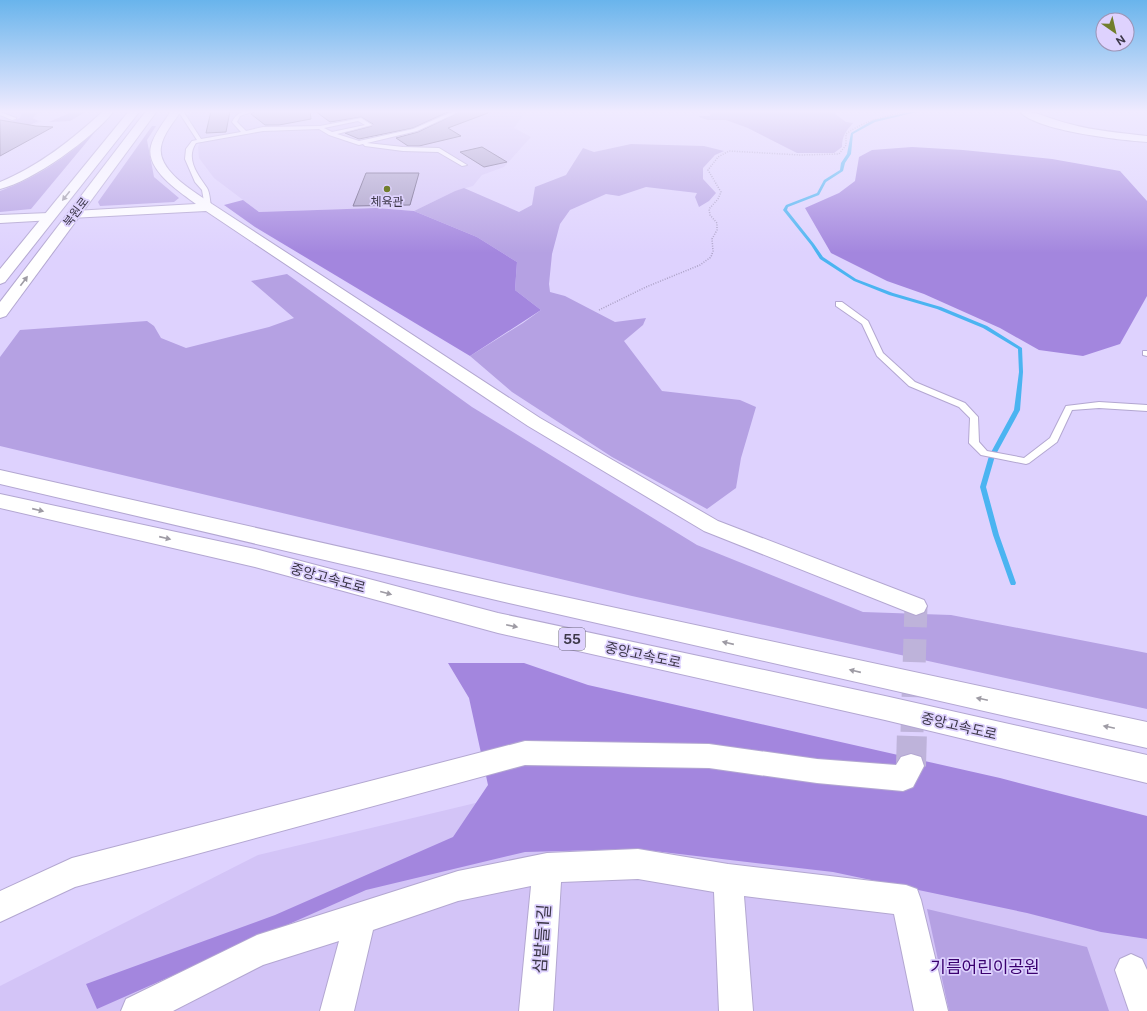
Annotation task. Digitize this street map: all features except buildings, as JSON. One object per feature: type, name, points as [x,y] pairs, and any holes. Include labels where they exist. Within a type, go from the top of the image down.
[{"type":"main road","name":"북원로","points":[[0,279],[97,158]]},
{"type":"main road","name":"북원로","points":[[0,312],[117,158]]},
{"type":"main road","points":[[49,217],[74,215]]},
{"type":"main road","name":"중앙고속도로","points":[[0,477],[509,594],[1147,735]]},
{"type":"main road","name":"중앙고속도로","points":[[0,502],[255,558],[498,623],[885,708],[1147,769]]},
{"type":"street","points":[[0,186],[12,182],[53,158]]},
{"type":"street","points":[[157,158],[167,176],[208,207],[534,422],[711,526],[916,606]]},
{"type":"street","points":[[74,215],[208,207]]},
{"type":"street","points":[[0,219],[49,217]]},
{"type":"street","points":[[0,906],[72,873],[525,753],[709,756],[817,771],[903,778],[911,766]]},
{"type":"street","points":[[138,1011],[257,951],[360,920],[458,886],[547,868],[638,864],[728,879],[906,900],[930,1011]]},
{"type":"street","name":"섬밭들1길","points":[[536,1011],[547,868]]},
{"type":"street","points":[[728,879],[736,1011]]},
{"type":"street","points":[[337,1011],[360,920]]},
{"type":"street","points":[[1139,972],[1146,1011]]},
{"type":"lane","points":[[188,158],[198,182],[205,190],[208,207]]},
{"type":"lane","points":[[453,158],[464,165]]},
{"type":"lane","points":[[839,304],[865,323],[880,354],[912,384],[962,405],[974,417],[974,443],[984,453],[1026,462],[1054,440],[1069,408],[1099,405],[1147,408]]},
{"type":"path","points":[[599,310],[646,287],[700,265],[711,257],[713,251],[712,239],[717,230],[717,222],[710,215],[709,209],[718,199],[721,192],[708,170],[716,158]]},
{"type":"shaded area","points":[[199,158],[512,158],[504,167],[482,175],[473,186],[455,191],[414,211],[376,208],[259,212],[214,178]]},
{"type":"shaded area","points":[[859,158],[1044,158],[1120,171],[1147,201],[1147,296],[1120,344],[1083,356],[1039,350],[1000,328],[924,294],[887,281],[831,253],[805,208],[839,193],[855,181]]},
{"type":"shaded area","points":[[243,200],[259,212],[376,208],[414,211],[477,237],[517,262],[515,290],[541,310],[470,356],[255,227],[224,205]]},
{"type":"shaded area","points":[[448,663],[524,663],[588,685],[1000,778],[1147,816],[1147,939],[1101,932],[1027,913],[833,872],[637,849],[525,852],[366,890],[97,1009],[86,984],[275,915],[453,837],[488,785],[469,698]]},
{"type":"shaded area","points":[[617,769],[1147,864],[1147,1011],[0,1011],[0,986],[258,855]]},
{"type":"green space","points":[[61,158],[73,158],[31,209],[0,212],[0,191],[27,180]]},
{"type":"green space","points":[[129,158],[150,158],[154,177],[179,198],[174,202],[100,206],[98,202]]},
{"type":"green space","points":[[577,158],[712,158],[703,168],[703,179],[716,193],[709,201],[699,207],[695,197],[697,193],[646,187],[619,196],[606,194],[570,210],[560,224],[552,254],[549,284],[550,292],[565,296],[615,322],[646,318],[643,325],[624,341],[662,391],[740,400],[756,407],[741,458],[736,488],[707,509],[612,457],[512,392],[470,356],[541,310],[515,290],[517,262],[477,237],[414,211],[464,188],[519,212],[532,205],[535,187],[566,175]]},
{"type":"green space","points":[[287,274],[472,407],[697,545],[863,612],[951,615],[1147,653],[1147,709],[632,596],[0,446],[0,357],[20,330],[147,321],[154,326],[161,338],[186,348],[269,327],[294,318],[251,281]]},
{"type":"green space","name":"기름어린이공원","points":[[927,909],[1087,947],[1109,1011],[949,1011]]},
{"type":"waterway","points":[[846,158],[843,163],[842,170],[825,181],[818,194],[787,206],[785,210],[813,245],[821,258],[855,280],[891,294],[939,308],[985,327],[1020,348],[1021,372],[1017,410],[992,456],[983,487],[996,535],[1013,583]]},
{"type":"tunnel","points":[[912,732],[916,606]]},
{"type":"tunnel","points":[[911,766],[912,731]]},
{"type":"place","name":"체육관","points":[[387,189]]}]
